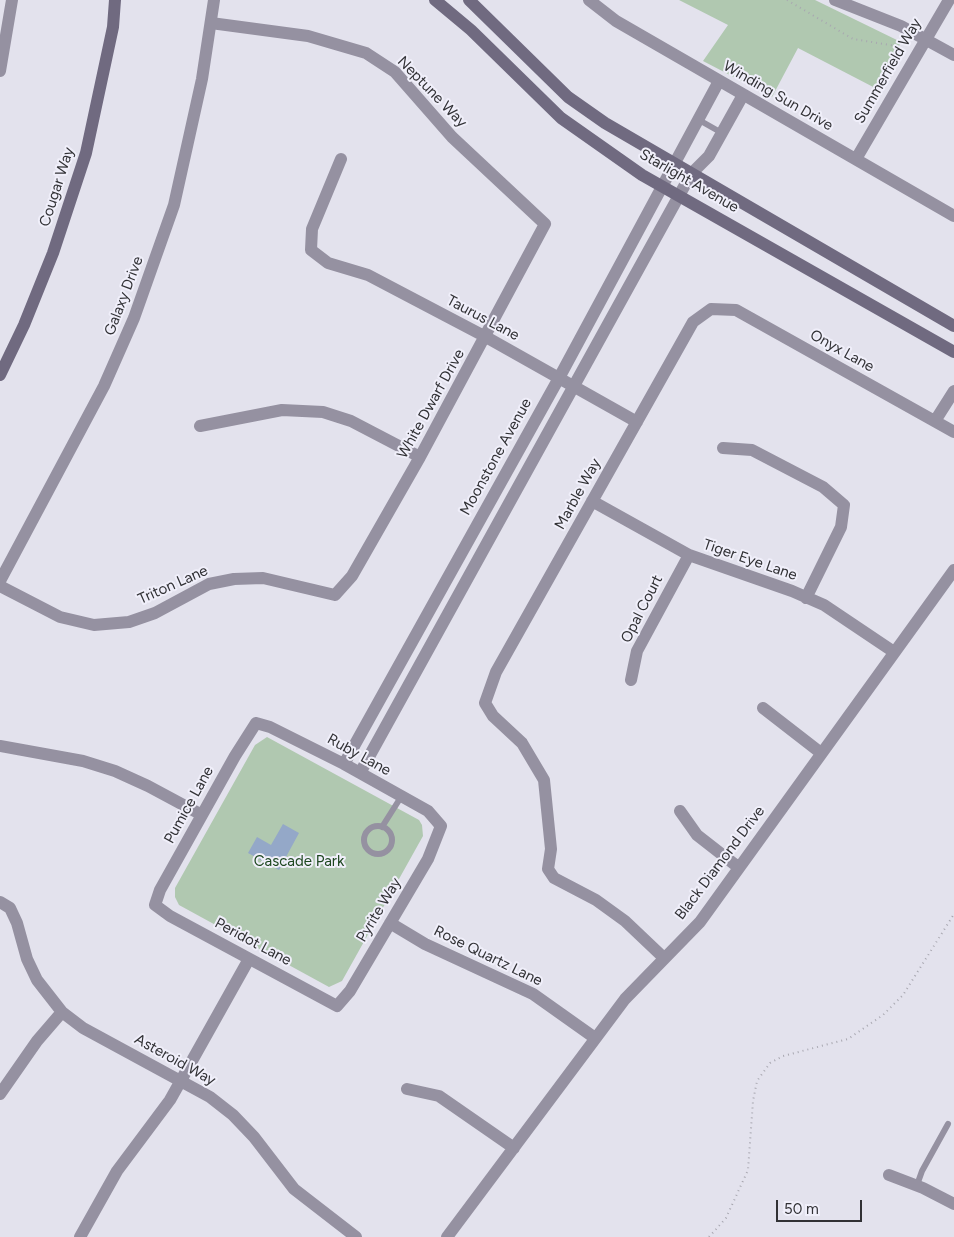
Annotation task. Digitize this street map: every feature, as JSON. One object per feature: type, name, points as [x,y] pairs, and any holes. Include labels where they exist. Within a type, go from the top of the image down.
[{"type":"street","points":[[0,71],[12,0]]},
{"type":"street","name":"Cougar Way","points":[[0,375],[24,324],[53,253],[86,153],[113,27],[115,0]]},
{"type":"street","name":"Galaxy Drive","points":[[0,581],[104,386],[134,318],[174,205],[202,79],[214,0]]},
{"type":"street","name":"Starlight Avenue","points":[[434,0],[472,30],[561,118],[642,174],[954,352]]},
{"type":"street","name":"Starlight Avenue","points":[[469,0],[568,97],[605,123],[954,326]]},
{"type":"street","points":[[835,0],[926,38],[954,55]]},
{"type":"street","name":"Summerfield Way","points":[[856,159],[949,0]]},
{"type":"street","name":"Winding Sun Drive","points":[[594,2],[616,21],[954,216]]},
{"type":"street","name":"Neptune Way","points":[[211,24],[308,36],[366,53],[395,72],[452,136],[545,224]]},
{"type":"street","name":"Moonstone Avenue","points":[[344,764],[559,378],[719,82]]},
{"type":"street","points":[[360,773],[575,387],[679,195],[691,174],[709,156],[743,95]]},
{"type":"street","name":"Taurus Lane","points":[[341,159],[312,229],[311,250],[328,263],[368,275],[486,337],[637,422]]},
{"type":"street","name":"White Dwarf Drive","points":[[335,595],[352,576],[420,457],[545,224]]},
{"type":"street","name":"Onyx Lane","points":[[711,309],[736,310],[954,432]]},
{"type":"street","name":"Marble Way","points":[[664,958],[618,916],[596,900],[554,878],[548,869],[551,849],[544,780],[522,743],[493,716],[485,703],[496,672],[693,322],[711,309]]},
{"type":"street","points":[[935,421],[954,391]]},
{"type":"street","points":[[200,426],[282,410],[323,412],[351,421],[420,457]]},
{"type":"street","points":[[723,448],[752,450],[823,487],[844,505],[841,527],[806,598]]},
{"type":"street","name":"Tiger Eye Lane","points":[[592,501],[689,555],[824,605],[894,652]]},
{"type":"street","name":"Opal Court","points":[[631,680],[637,651],[689,555]]},
{"type":"street","name":"Black Diamond Drive","points":[[447,1237],[625,999],[700,922],[954,570]]},
{"type":"street","name":"Triton Lane","points":[[0,586],[60,617],[94,625],[138,619],[155,613],[210,584],[234,579],[263,578],[335,595]]},
{"type":"street","points":[[763,708],[821,753]]},
{"type":"street","name":"Ruby Lane","points":[[256,723],[270,727],[344,764],[428,811],[441,826]]},
{"type":"street","name":"Pumice Lane","points":[[155,905],[160,890],[235,756],[256,723]]},
{"type":"street","points":[[0,746],[83,761],[115,771],[148,786],[202,815]]},
{"type":"street","points":[[680,811],[697,835],[738,867]]},
{"type":"street","name":"Pyrite Way","points":[[337,1006],[350,991],[428,859],[441,826]]},
{"type":"street","name":"Asteroid Way","points":[[0,902],[10,908],[17,923],[27,959],[37,980],[62,1012],[83,1028],[210,1097],[233,1115],[254,1136],[294,1189],[356,1237]]},
{"type":"street","name":"Peridot Lane","points":[[155,905],[170,916],[337,1006]]},
{"type":"street","name":"Rose Quartz Lane","points":[[390,923],[425,944],[533,994],[595,1038]]},
{"type":"street","points":[[80,1237],[117,1171],[170,1100],[249,959]]},
{"type":"street","points":[[0,1094],[36,1040],[62,1012]]},
{"type":"street","points":[[407,1089],[439,1096],[514,1148]]},
{"type":"street","points":[[889,1175],[954,1204]]},
{"type":"lane","points":[[699,120],[722,133]]},
{"type":"lane","points":[[382,827],[400,797]]},
{"type":"lane","points":[[382,827],[391,837],[390,846],[384,853],[375,854],[367,849],[364,836],[369,829],[382,827]]},
{"type":"lane","points":[[917,1186],[922,1171],[948,1124]]},
{"type":"path","points":[[787,0],[853,39],[896,46]]},
{"type":"path","points":[[709,1237],[726,1218],[746,1177],[757,1081],[770,1063],[782,1056],[848,1039],[883,1015],[903,995],[954,914]]},
{"type":"green space","points":[[679,0],[815,0],[901,42],[879,90],[798,48],[772,97],[703,61],[728,25]]},
{"type":"green space","name":"Cascade Park","points":[[267,737],[419,820],[422,825],[423,836],[342,981],[329,987],[179,905],[175,897],[175,888],[255,745]]},
{"type":"water","points":[[283,824],[299,833],[279,870],[248,853],[257,837],[271,845]]}]
